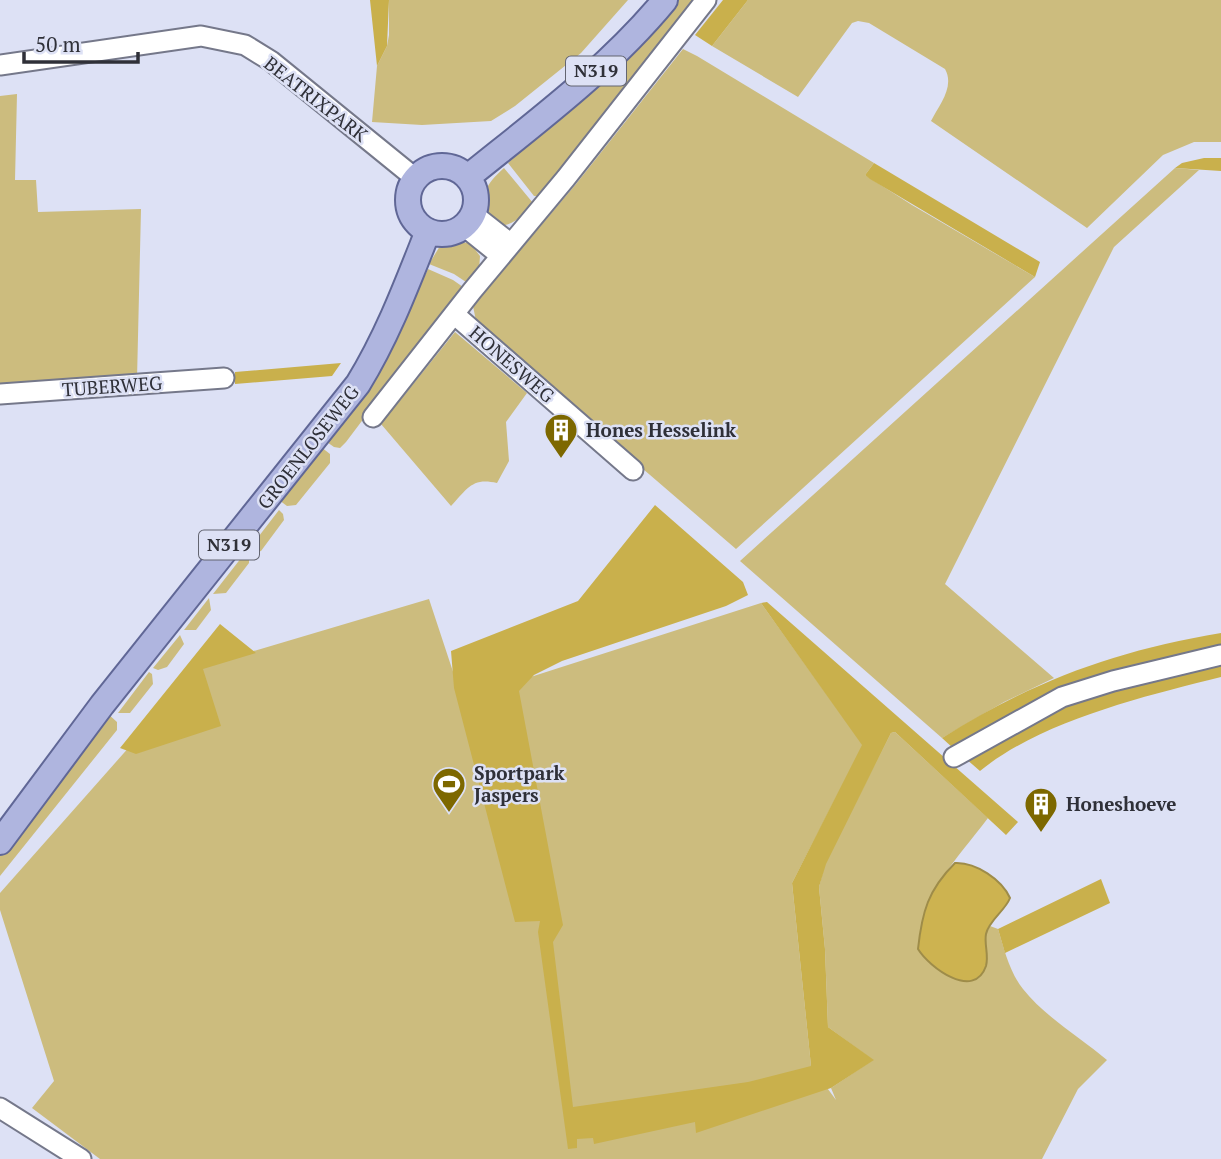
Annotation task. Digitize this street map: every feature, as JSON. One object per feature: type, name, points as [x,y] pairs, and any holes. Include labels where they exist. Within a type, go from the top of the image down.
[{"type":"main road","name":"N319","points":[[468,177],[596,72],[643,26],[665,0]]},
{"type":"main road","points":[[446,165],[462,171],[468,177],[476,195],[469,220],[450,233],[428,231],[414,220],[408,195],[415,178],[428,168],[446,165]]},
{"type":"main road","name":"GROENLOSEWEG","points":[[0,842],[102,705],[358,384],[377,353],[398,308],[428,231]]},
{"type":"street","name":"GROENLOSEWEG","points":[[373,417],[706,0]]},
{"type":"street","name":"BEATRIXPARK","points":[[0,65],[201,36],[244,45],[271,61],[415,178]]},
{"type":"street","points":[[469,220],[506,250]]},
{"type":"street","name":"HONESWEG","points":[[454,314],[633,470]]},
{"type":"street","name":"TUBERWEG","points":[[0,394],[224,378]]},
{"type":"street","points":[[954,757],[1062,697],[1113,681],[1221,655]]},
{"type":"street","points":[[0,1108],[81,1159]]},
{"type":"shaded area","points":[[370,0],[389,0],[387,46],[377,66]]},
{"type":"shaded area","points":[[389,0],[628,0],[581,53],[515,106],[491,121],[422,125],[372,122],[377,66],[387,46],[389,35]]},
{"type":"shaded area","points":[[676,0],[697,0],[541,196],[534,196],[508,163],[621,61]]},
{"type":"shaded area","points":[[723,0],[748,0],[712,46],[695,35]]},
{"type":"shaded area","points":[[748,0],[1221,0],[1221,142],[1194,142],[1163,155],[1087,228],[931,121],[947,89],[948,76],[945,69],[869,23],[852,23],[798,97],[712,46]]},
{"type":"shaded area","points":[[683,49],[874,163],[865,175],[1035,277],[736,549],[477,326],[473,306],[576,184]]},
{"type":"shaded area","points":[[17,94],[15,180],[36,180],[38,212],[141,209],[137,379],[0,390],[0,96]]},
{"type":"shaded area","points":[[1204,158],[1221,158],[1221,171],[1175,168],[1182,163]]},
{"type":"shaded area","points":[[874,163],[1040,262],[1035,277],[870,179],[865,175]]},
{"type":"shaded area","points":[[504,168],[533,203],[512,223],[500,225],[488,216],[483,200],[490,183]]},
{"type":"shaded area","points":[[1175,168],[1199,170],[1114,247],[945,584],[1054,678],[1004,702],[942,738],[740,561]]},
{"type":"shaded area","points":[[455,240],[471,244],[480,256],[479,270],[469,284],[454,274],[429,264],[440,246]]},
{"type":"shaded area","points":[[428,269],[463,287],[346,442],[340,448],[334,447],[324,440],[386,356]]},
{"type":"shaded area","points":[[455,332],[527,393],[506,422],[509,461],[497,483],[476,483],[451,506],[381,424]]},
{"type":"shaded area","points":[[341,363],[332,376],[235,384],[235,372]]},
{"type":"shaded area","points":[[321,447],[330,454],[330,463],[296,505],[287,506],[279,500]]},
{"type":"shaded area","points":[[655,505],[743,582],[748,595],[726,606],[562,661],[534,675],[519,691],[563,925],[553,942],[573,1107],[748,1082],[811,1066],[792,883],[862,745],[761,603],[767,602],[1018,822],[1006,835],[895,732],[891,733],[826,864],[819,887],[828,1027],[874,1060],[831,1088],[696,1133],[695,1122],[594,1144],[593,1138],[577,1139],[577,1148],[568,1149],[538,932],[540,921],[515,922],[454,688],[451,651],[578,601]]},
{"type":"shaded area","points":[[279,510],[284,520],[261,551],[254,553],[249,549]]},
{"type":"shaded area","points":[[245,553],[249,563],[226,593],[213,594]]},
{"type":"shaded area","points":[[209,598],[211,610],[196,630],[184,630]]},
{"type":"shaded area","name":"Sportpark Jaspers","points":[[429,599],[462,699],[761,603],[863,745],[792,883],[811,1066],[836,1100],[831,1088],[873,1060],[828,1027],[819,887],[825,864],[891,733],[895,732],[988,818],[942,878],[927,910],[918,949],[986,943],[990,926],[998,929],[1018,983],[1052,1018],[1107,1060],[1078,1089],[1042,1159],[100,1159],[32,1108],[54,1081],[0,910],[0,893],[200,667]]},
{"type":"shaded area","points":[[220,624],[256,653],[203,669],[221,726],[136,754],[120,748]]},
{"type":"shaded area","points":[[1221,633],[1221,648],[1203,651],[953,748],[942,738],[1009,700],[1076,671],[1145,649]]},
{"type":"shaded area","points":[[180,635],[184,644],[167,667],[158,670],[153,668]]},
{"type":"shaded area","points":[[1221,660],[1221,677],[1127,702],[1063,724],[1005,753],[980,771],[965,758],[1087,695]]},
{"type":"shaded area","points":[[149,672],[152,674],[153,684],[130,713],[118,713]]},
{"type":"shaded area","points":[[107,713],[117,722],[117,730],[0,876],[0,855],[35,805]]},
{"type":"shaded area","points":[[955,863],[963,863],[987,873],[1001,885],[1010,898],[988,929],[986,966],[980,976],[972,981],[962,981],[941,972],[918,949],[932,892]]},
{"type":"shaded area","points":[[1101,879],[1110,903],[1005,953],[998,929]]},
{"type":"place","name":"Hones Hesselink","points":[[561,460]]},
{"type":"place","name":"Sportpark Jaspers","points":[[449,814]]},
{"type":"place","name":"Honeshoeve","points":[[1041,834]]}]
